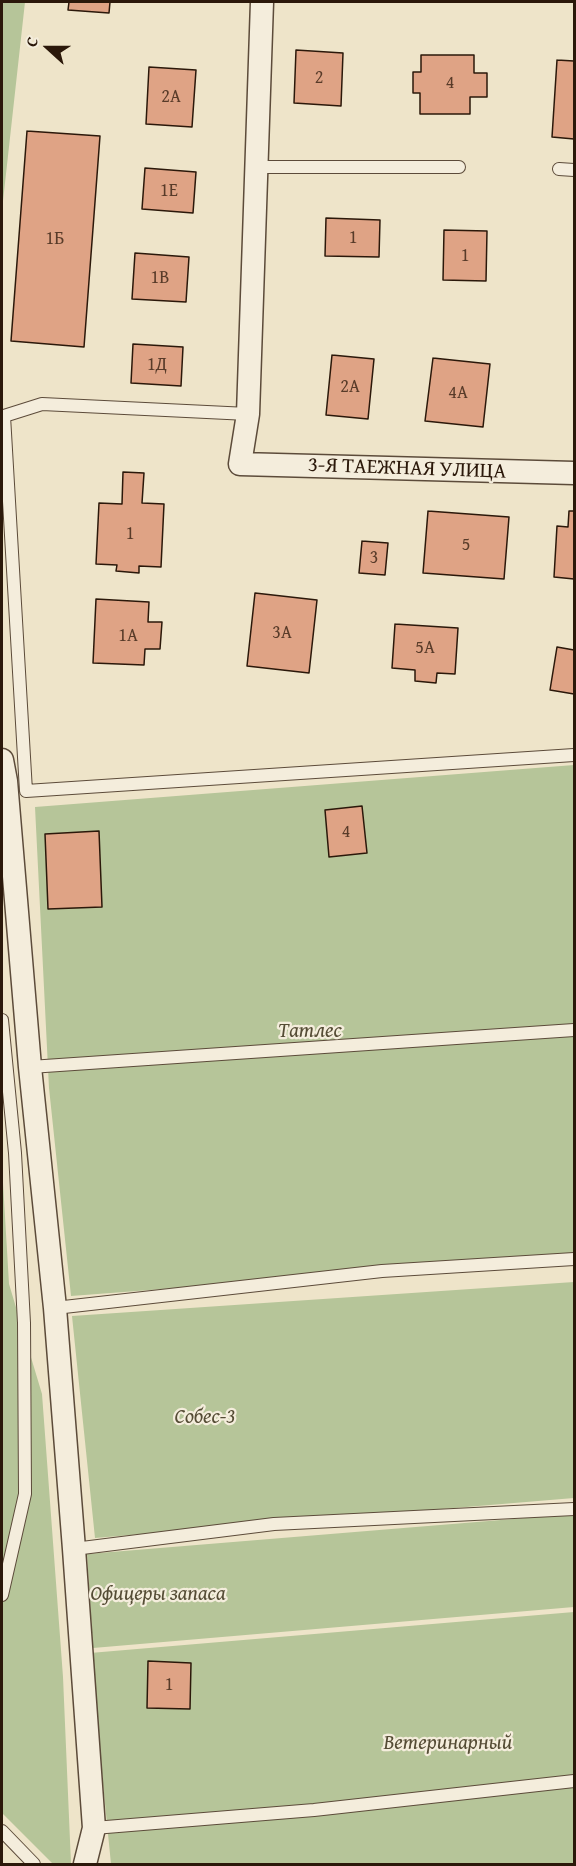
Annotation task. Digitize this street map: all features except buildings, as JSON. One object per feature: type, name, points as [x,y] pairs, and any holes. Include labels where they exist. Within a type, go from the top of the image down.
[{"type":"street","points":[[248,414],[262,2]]},
{"type":"street","name":"3-Я ТАЕЖНАЯ УЛИЦА","points":[[248,414],[240,464],[574,473]]},
{"type":"street","points":[[2,760],[6,781],[30,1067],[55,1308],[74,1549],[94,1828],[85,1864]]},
{"type":"lane","points":[[256,167],[459,167]]},
{"type":"lane","points":[[559,169],[574,170]]},
{"type":"lane","points":[[248,414],[42,404],[4,416],[26,791],[574,755]]},
{"type":"lane","points":[[2,1020],[15,1153],[24,1323],[25,1494],[2,1595]]},
{"type":"lane","points":[[30,1067],[574,1030]]},
{"type":"lane","points":[[55,1308],[382,1271],[574,1259]]},
{"type":"lane","points":[[74,1549],[274,1524],[574,1509]]},
{"type":"lane","points":[[94,1828],[314,1810],[574,1781]]},
{"type":"lane","points":[[2,1831],[34,1864]]},
{"type":"green space","points":[[2,2],[25,2],[2,210]]},
{"type":"green space","name":"Татлес","points":[[574,765],[574,1258],[71,1296],[49,1088],[35,807]]},
{"type":"green space","points":[[2,1166],[9,1284],[42,1394],[63,1677],[71,1864],[53,1864],[2,1813]]},
{"type":"green space","name":"Собес-3","points":[[574,1282],[574,1498],[95,1538],[72,1316]]},
{"type":"green space","name":"Офицеры запаса","points":[[574,1514],[574,1607],[93,1648],[87,1554]]},
{"type":"green space","name":"Ветеринарный","points":[[574,1612],[574,1864],[111,1864],[90,1653]]}]
